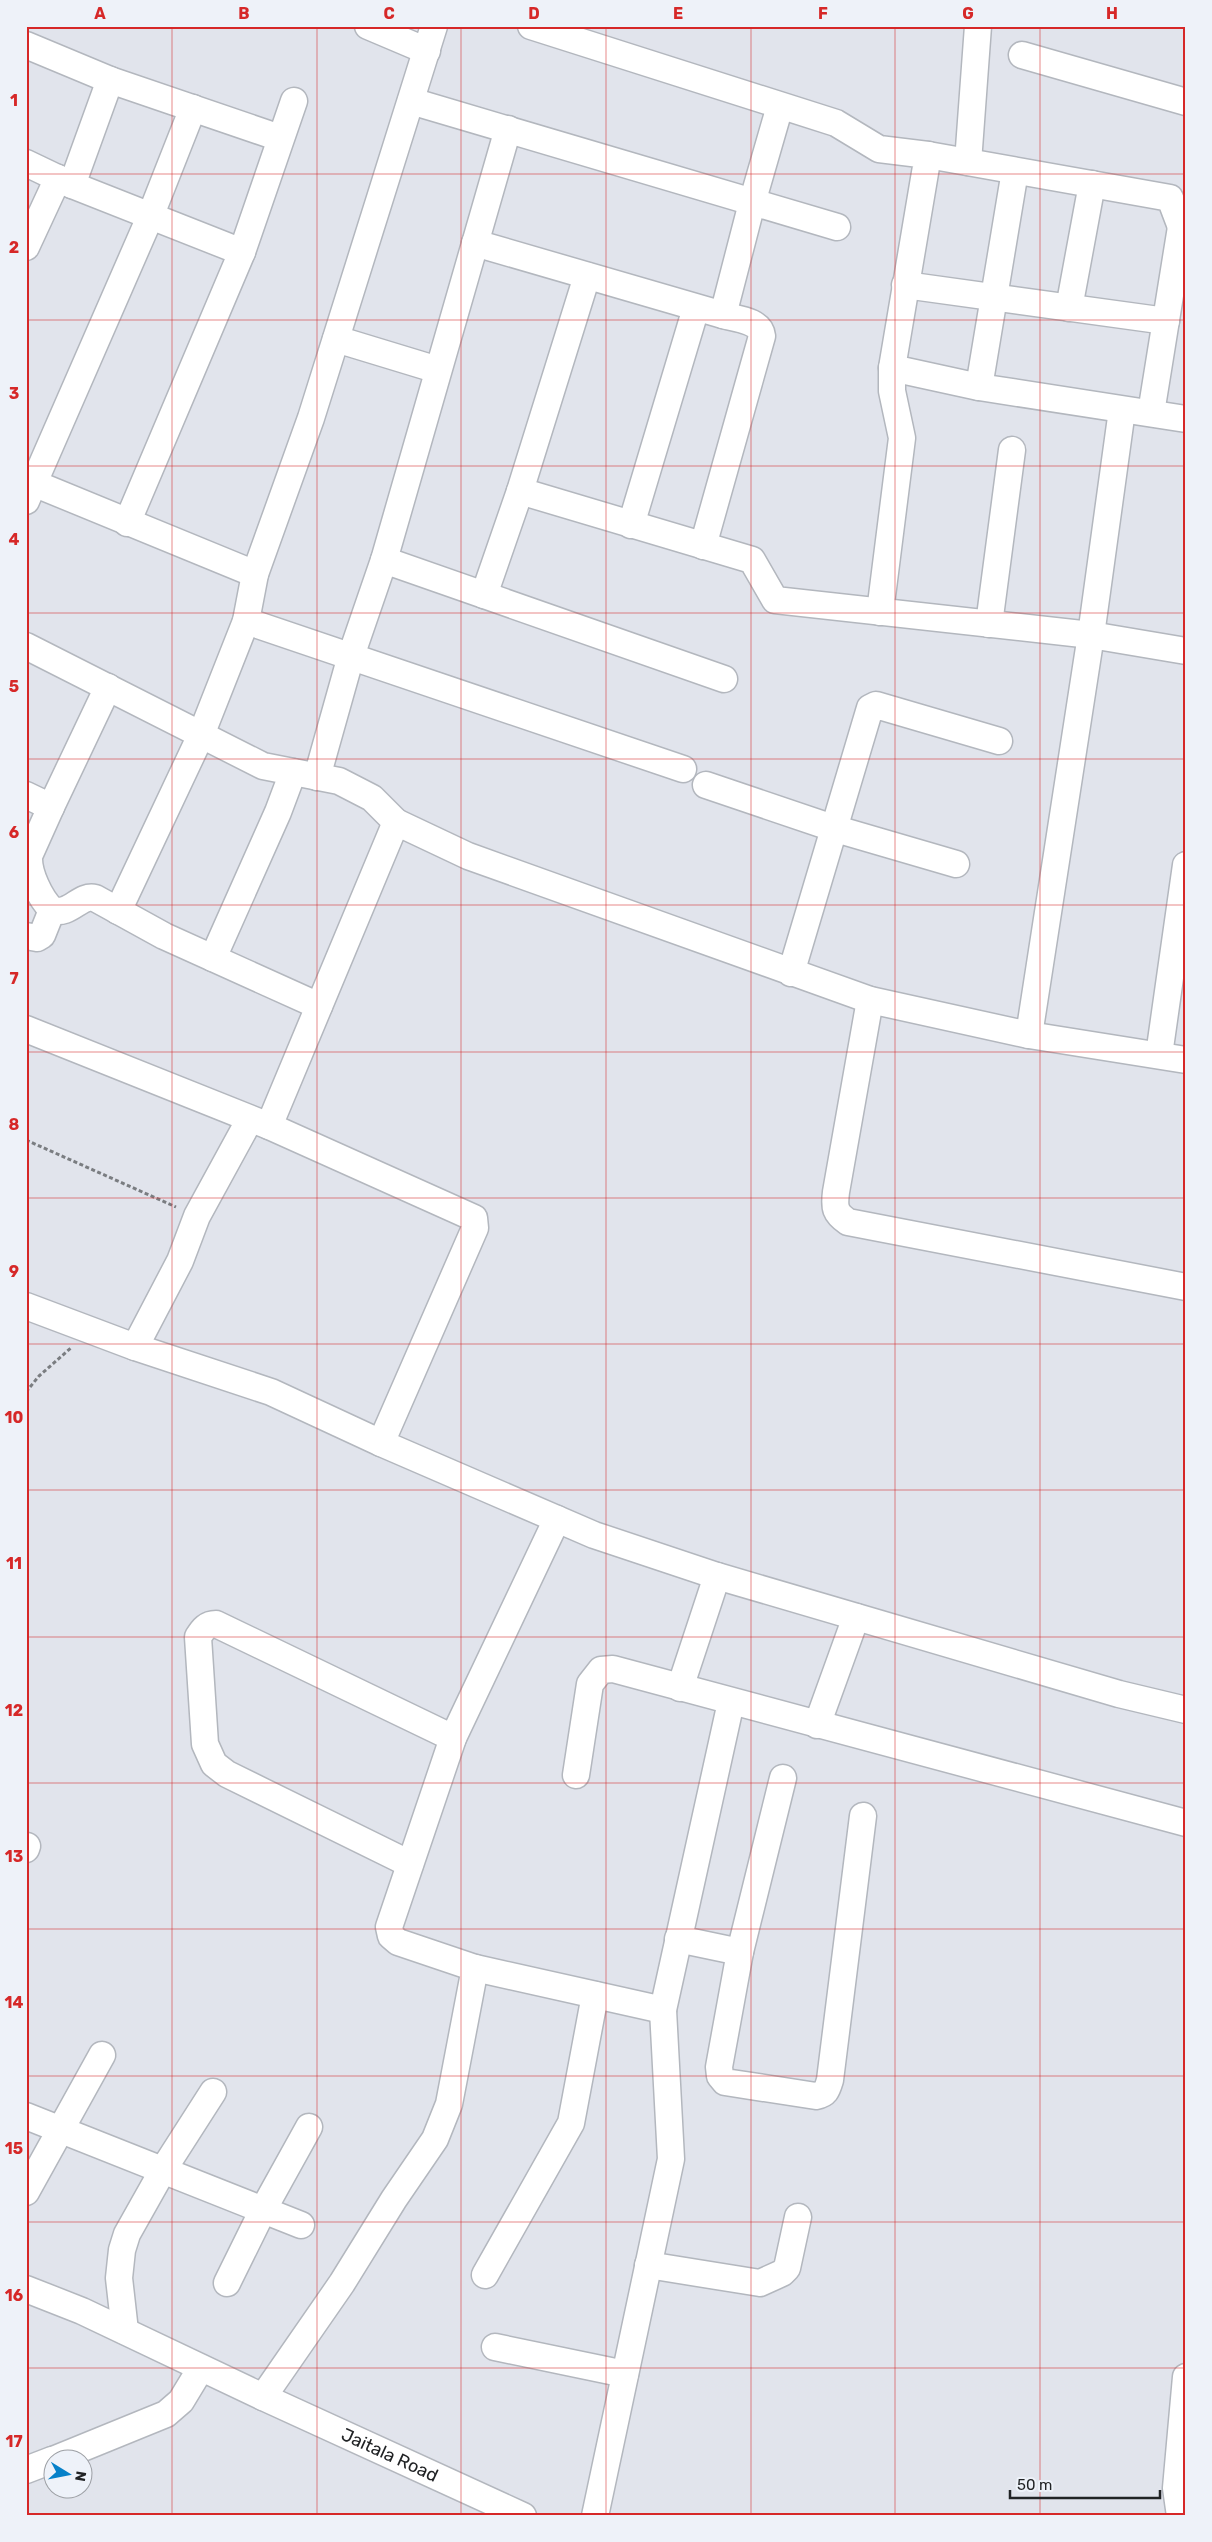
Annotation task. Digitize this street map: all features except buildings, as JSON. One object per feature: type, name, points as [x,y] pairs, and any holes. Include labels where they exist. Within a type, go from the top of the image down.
[{"type":"street","points":[[368,26],[427,51]]},
{"type":"street","points":[[118,911],[201,735],[246,621],[255,574],[311,418],[434,26]]},
{"type":"street","points":[[531,26],[836,123],[879,149],[928,155],[1170,198],[1183,228],[1151,413]]},
{"type":"street","points":[[968,162],[978,26]]},
{"type":"street","points":[[26,46],[110,80],[280,138]]},
{"type":"street","points":[[1022,55],[1186,102]]},
{"type":"street","points":[[26,247],[65,181],[110,80]]},
{"type":"street","points":[[411,101],[837,227]]},
{"type":"street","points":[[127,523],[242,252],[294,102]]},
{"type":"street","points":[[723,315],[780,106]]},
{"type":"street","points":[[193,108],[150,217],[29,488],[127,523],[255,574]]},
{"type":"street","points":[[213,958],[278,812],[305,775],[350,656],[384,560],[508,129]]},
{"type":"street","points":[[880,612],[902,438],[892,391],[892,368],[928,155]]},
{"type":"street","points":[[26,163],[150,217],[242,252]]},
{"type":"street","points":[[979,387],[1015,171]]},
{"type":"street","points":[[1069,308],[1092,184]]},
{"type":"street","points":[[475,243],[756,325],[762,330],[762,336],[703,546]]},
{"type":"street","points":[[484,595],[520,491],[586,276]]},
{"type":"street","points":[[905,285],[1166,321]]},
{"type":"street","points":[[631,525],[696,308]]},
{"type":"street","points":[[336,339],[438,370]]},
{"type":"street","points":[[892,368],[979,387],[1186,419]]},
{"type":"street","points":[[1029,1035],[1092,635],[1122,410]]},
{"type":"street","points":[[989,624],[1012,450]]},
{"type":"street","points":[[520,491],[752,560],[775,600],[1092,635],[1186,651]]},
{"type":"street","points":[[384,560],[724,679]]},
{"type":"street","points":[[246,621],[683,768]]},
{"type":"street","points":[[26,646],[262,766],[338,781],[372,798],[396,822],[468,856],[791,973],[870,1000],[1029,1035],[1186,1060]]},
{"type":"street","points":[[108,687],[29,856],[28,864],[43,898],[52,910],[63,911],[92,897],[164,936],[319,1006]]},
{"type":"street","points":[[791,973],[836,829],[869,711],[873,706],[876,705],[999,741]]},
{"type":"street","points":[[706,784],[836,829],[956,864]]},
{"type":"street","points":[[26,795],[51,807]]},
{"type":"street","points":[[135,1347],[180,1261],[197,1216],[260,1122],[319,1006],[396,822]]},
{"type":"street","points":[[1159,1055],[1186,866]]},
{"type":"street","points":[[26,936],[37,938],[42,935],[52,910]]},
{"type":"street","points":[[870,1000],[836,1192],[834,1207],[837,1214],[848,1222],[1186,1287]]},
{"type":"street","points":[[26,1029],[260,1122],[474,1218],[475,1228],[381,1443]]},
{"type":"street","points":[[27,1307],[135,1347],[271,1392],[381,1443],[576,1528],[717,1576],[1119,1694],[1186,1710]]},
{"type":"street","points":[[576,1528],[453,1738],[389,1927],[391,1936],[398,1942],[475,1968],[663,2010]]},
{"type":"street","points":[[680,1688],[717,1576]]},
{"type":"street","points":[[817,1725],[856,1617]]},
{"type":"street","points":[[410,1864],[227,1774],[214,1764],[205,1744],[198,1637],[203,1629],[210,1624],[216,1624],[453,1738]]},
{"type":"street","points":[[576,1775],[590,1684],[601,1670],[613,1669],[1186,1823]]},
{"type":"street","points":[[595,2516],[671,2159],[663,2010],[731,1702]]},
{"type":"street","points":[[782,1778],[740,1952],[719,2067],[720,2076],[725,2082],[816,2096],[823,2095],[827,2091],[830,2080],[863,1816]]},
{"type":"street","points":[[678,1939],[740,1952]]},
{"type":"street","points":[[259,2396],[342,2283],[394,2199],[435,2139],[449,2104],[475,1968]]},
{"type":"street","points":[[485,2275],[571,2123],[595,1995]]},
{"type":"street","points":[[26,2192],[102,2055]]},
{"type":"street","points":[[125,2331],[119,2278],[122,2250],[127,2234],[163,2170],[213,2092]]},
{"type":"street","points":[[26,2116],[301,2225]]},
{"type":"street","points":[[227,2283],[263,2210],[310,2127]]},
{"type":"street","points":[[648,2265],[760,2283],[787,2268],[798,2217]]},
{"type":"street","name":"Jaitala Road","points":[[26,2289],[82,2311],[259,2396],[523,2516]]},
{"type":"street","points":[[495,2347],[625,2374]]},
{"type":"street","points":[[78,2450],[166,2414],[181,2401],[201,2368]]},
{"type":"street","points":[[1180,2516],[1176,2488],[1186,2376]]},
{"type":"street","points":[[26,2470],[42,2464]]},
{"type":"path","points":[[26,1140],[197,1216]]},
{"type":"path","points":[[26,1392],[39,1376],[91,1330]]}]
